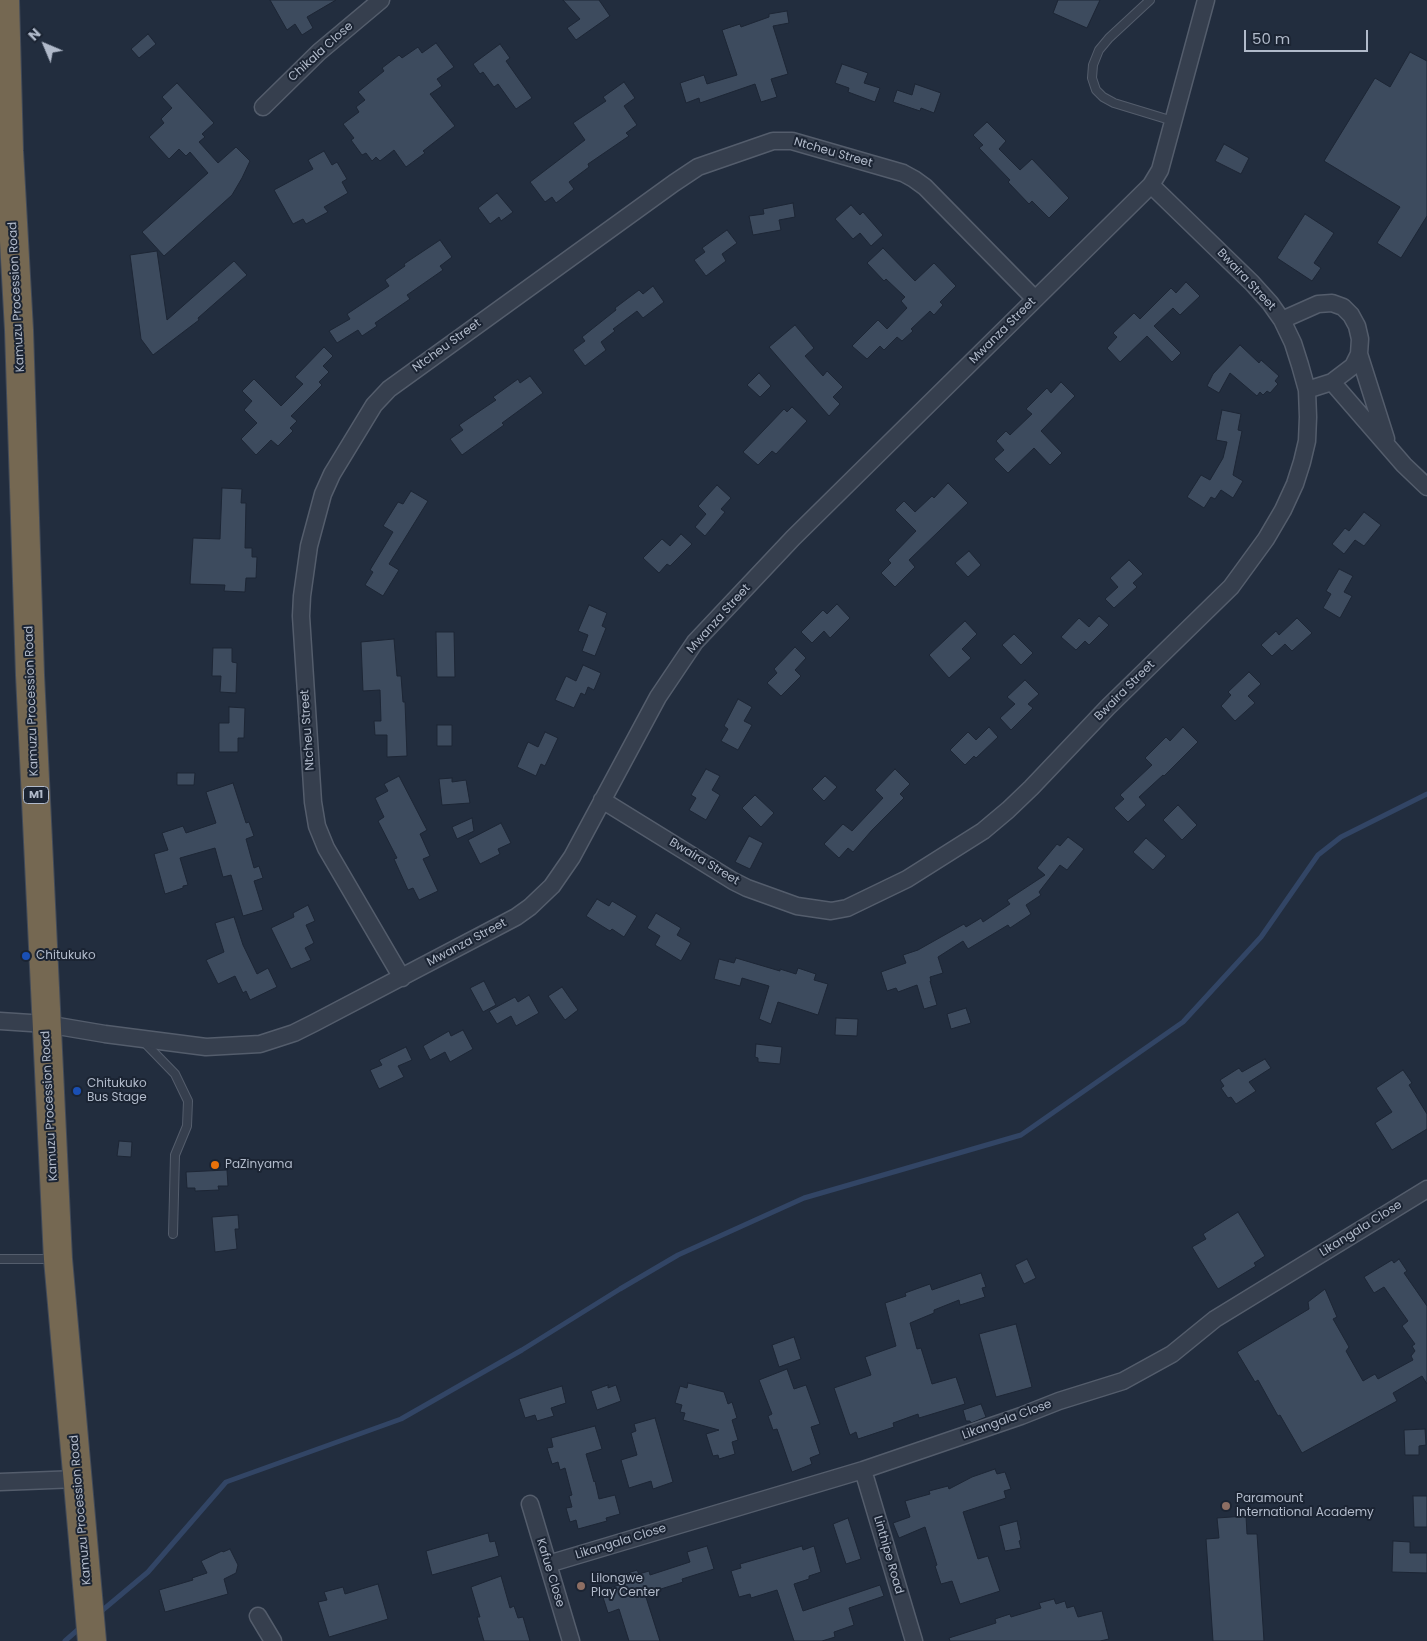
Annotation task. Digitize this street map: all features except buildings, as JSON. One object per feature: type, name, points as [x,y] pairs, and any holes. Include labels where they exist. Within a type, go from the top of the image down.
[{"type":"highway","name":"Kamuzu Procession Road","points":[[5,0],[9,150],[20,330],[30,674],[58,1259],[92,1641]]},
{"type":"street","name":"Chikala Close","points":[[263,107],[319,52],[382,0]]},
{"type":"street","name":"Mwanza Street","points":[[0,1020],[46,1024],[206,1047],[260,1044],[294,1033],[402,978],[516,917],[530,907],[552,886],[561,874],[658,697],[695,642],[793,538],[1151,185],[1160,170],[1206,0]]},
{"type":"street","name":"Ntcheu Street","points":[[402,978],[326,848],[317,826],[313,802],[301,616],[309,546],[323,494],[332,474],[374,405],[389,389],[698,167],[774,141],[792,141],[903,173],[925,187],[1035,299]]},
{"type":"street","name":"Bwaira Street","points":[[602,800],[732,881],[747,888],[797,906],[831,911],[847,908],[907,879],[983,831],[1031,788],[1108,707],[1231,587],[1266,539],[1283,510],[1294,484],[1307,440],[1307,390],[1300,365],[1282,320],[1270,303],[1252,283],[1151,185]]},
{"type":"street","points":[[1282,320],[1318,304],[1332,303],[1344,307],[1351,315],[1357,326],[1360,339],[1359,354],[1388,446]]},
{"type":"street","points":[[1307,390],[1332,382],[1353,366],[1359,354]]},
{"type":"street","points":[[1332,382],[1404,465],[1427,487]]},
{"type":"street","name":"Likangala Close","points":[[548,1564],[863,1470],[1021,1416],[1059,1401],[1123,1381],[1172,1354],[1215,1319],[1427,1189]]},
{"type":"street","name":"Linthipe Road","points":[[863,1470],[914,1641]]},
{"type":"street","points":[[0,1482],[78,1478]]},
{"type":"street","name":"Kafue Close","points":[[530,1504],[571,1641]]},
{"type":"street","points":[[258,1616],[273,1641]]},
{"type":"lane","points":[[1150,0],[1109,38],[1099,50],[1093,65],[1092,78],[1096,90],[1103,97],[1114,103],[1174,121]]},
{"type":"lane","points":[[140,1038],[175,1074],[188,1101],[186,1126],[175,1155],[173,1234]]},
{"type":"lane","points":[[0,1259],[58,1259]]},
{"type":"waterway","points":[[98,1614],[148,1572],[226,1482],[401,1419],[522,1350],[678,1255],[804,1198],[1021,1135],[1183,1022],[1261,937],[1318,855],[1341,837],[1427,794]]},
{"type":"waterway","points":[[65,1641],[81,1627]]},
{"type":"place","name":"Chitukuko","points":[[26,956]]},
{"type":"place","name":"Chitukuko Bus Stage","points":[[77,1091]]},
{"type":"place","name":"PaZinyama","points":[[215,1165]]},
{"type":"place","name":"Paramount International Academy","points":[[1226,1506]]},
{"type":"place","name":"Lilongwe Play Center","points":[[581,1586]]}]
